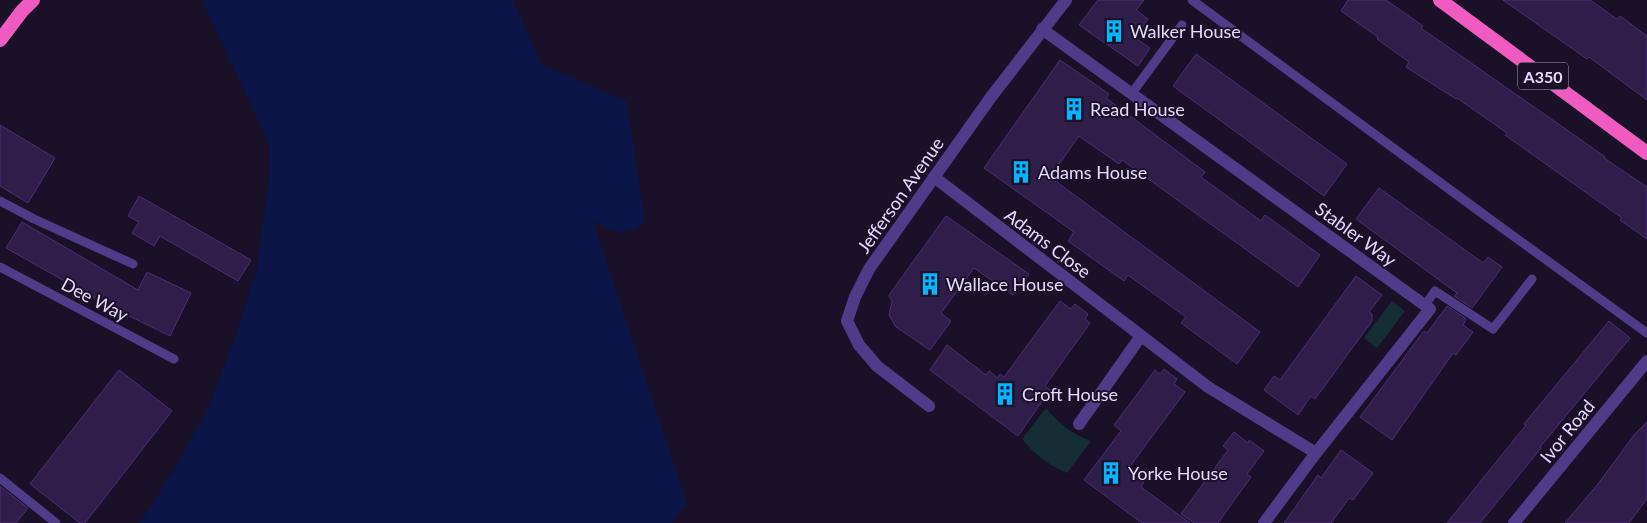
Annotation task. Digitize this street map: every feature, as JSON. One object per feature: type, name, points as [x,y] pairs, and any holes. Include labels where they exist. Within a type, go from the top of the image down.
[{"type":"highway","name":"A350","points":[[1440,0],[1647,153]]},
{"type":"highway","points":[[0,40],[31,1]]},
{"type":"street","name":"Jefferson Avenue","points":[[928,406],[877,366],[859,345],[847,321],[854,297],[868,269],[1042,29],[1066,0]]},
{"type":"street","name":"Stabler Way","points":[[1042,29],[1425,305]]},
{"type":"street","name":"Adams Close","points":[[934,177],[1208,387],[1316,453]]},
{"type":"street","points":[[1264,523],[1316,453],[1430,308],[1425,305]]},
{"type":"street","points":[[1079,424],[1141,336]]},
{"type":"street","name":"Ivor Road","points":[[1514,523],[1647,361]]},
{"type":"lane","points":[[1192,0],[1490,220],[1647,333]]},
{"type":"lane","points":[[1132,93],[1182,25]]},
{"type":"lane","points":[[0,201],[34,219],[133,264]]},
{"type":"lane","name":"Dee Way","points":[[0,267],[174,359]]},
{"type":"lane","points":[[1425,305],[1435,291],[1494,330],[1532,279]]},
{"type":"lane","points":[[0,478],[56,523]]},
{"type":"green space","points":[[1392,301],[1405,311],[1377,348],[1364,338]]},
{"type":"green space","points":[[1046,408],[1066,428],[1091,441],[1067,473],[1042,459],[1022,439]]},
{"type":"shaded area","points":[[202,0],[513,0],[542,65],[627,101],[645,220],[636,230],[616,232],[593,221],[687,503],[672,523],[138,523],[147,513],[182,456],[211,402],[240,324],[257,268],[270,173],[269,143]]},
{"type":"building","name":"Walker House","points":[[1098,0],[1144,0],[1136,10],[1148,19],[1135,38],[1150,48],[1138,66],[1079,25]]},
{"type":"building","points":[[1348,0],[1386,0],[1423,26],[1421,28],[1647,187],[1647,239],[1620,220],[1622,218],[1505,135],[1507,133],[1457,98],[1406,67],[1409,62],[1341,11]]},
{"type":"building","points":[[1503,0],[1590,0],[1617,19],[1620,16],[1647,36],[1647,100],[1589,57],[1587,59]]},
{"type":"building","points":[[1196,54],[1347,164],[1324,196],[1173,86]]},
{"type":"building","points":[[1060,60],[1109,94],[1106,98],[1205,172],[1201,177],[1261,221],[1265,215],[1320,255],[1298,287],[1122,160],[1119,164],[1079,136],[1050,177],[1260,332],[1237,364],[1181,323],[1186,317],[1128,275],[1124,281],[1068,241],[1074,232],[984,168]]},
{"type":"building","points":[[0,125],[55,158],[28,203],[0,186]]},
{"type":"building","points":[[1379,188],[1483,263],[1488,257],[1502,267],[1472,308],[1454,296],[1457,293],[1356,219]]},
{"type":"building","points":[[139,196],[251,260],[238,281],[160,236],[154,246],[132,233],[139,222],[128,216]]},
{"type":"building","name":"Wallace House","points":[[946,216],[1029,274],[1013,295],[974,268],[941,313],[951,321],[930,350],[896,327],[889,315],[892,302],[889,295]]},
{"type":"building","points":[[22,222],[138,290],[147,272],[191,293],[170,336],[109,306],[6,248]]},
{"type":"building","points":[[1356,276],[1382,295],[1369,312],[1372,314],[1372,321],[1315,399],[1311,396],[1298,415],[1264,390],[1274,376],[1280,380]]},
{"type":"building","points":[[1060,301],[1071,309],[1075,304],[1088,314],[1085,319],[1090,323],[1045,386],[1050,390],[1018,436],[930,370],[947,345],[986,375],[989,371],[998,378],[1000,374],[1004,377]]},
{"type":"building","points":[[1447,306],[1465,318],[1466,320],[1463,325],[1473,332],[1456,355],[1453,353],[1392,440],[1360,417],[1424,331],[1427,333]]},
{"type":"building","points":[[1609,321],[1630,338],[1480,523],[1447,523],[1526,425],[1524,424]]},
{"type":"building","points":[[1164,369],[1177,379],[1174,384],[1185,392],[1128,469],[1144,482],[1141,487],[1190,523],[1142,523],[1084,480],[1121,431],[1114,425],[1155,370],[1160,374]]},
{"type":"building","points":[[119,370],[172,411],[85,523],[80,523],[30,484]]},
{"type":"building","points":[[1647,422],[1647,499],[1629,523],[1565,523],[1598,484],[1634,435]]},
{"type":"building","points":[[1234,432],[1248,443],[1249,440],[1264,451],[1247,474],[1251,477],[1218,523],[1194,523],[1181,514],[1228,450],[1223,446]]},
{"type":"building","points":[[1341,450],[1373,473],[1353,500],[1349,498],[1331,523],[1284,523],[1318,475],[1321,478]]},
{"type":"building","points":[[0,486],[28,508],[16,523],[0,523]]},
{"type":"place","name":"Walker House","points":[[1114,31]]},
{"type":"place","name":"Read House","points":[[1074,109]]},
{"type":"place","name":"Adams House","points":[[1021,172]]},
{"type":"place","name":"Wallace House","points":[[930,284]]},
{"type":"place","name":"Croft House","points":[[1005,394]]},
{"type":"place","name":"Yorke House","points":[[1111,473]]}]
